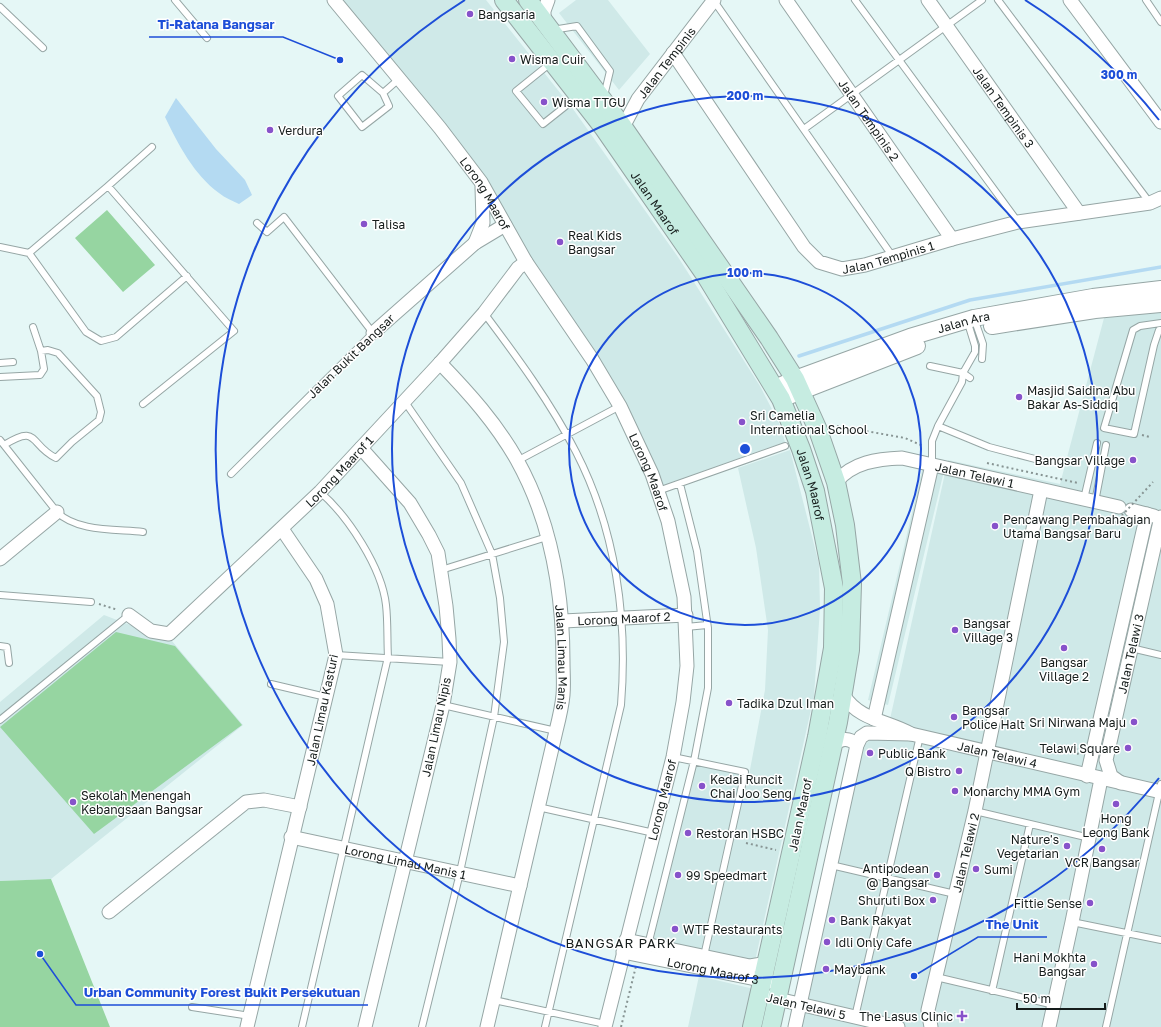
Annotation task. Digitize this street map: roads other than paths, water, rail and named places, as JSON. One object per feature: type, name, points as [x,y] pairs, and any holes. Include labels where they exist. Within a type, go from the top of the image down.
[{"type":"main road","name":"Jalan Maarof","points":[[504,0],[579,95],[681,239],[778,394],[808,466],[827,545],[834,588],[833,648],[823,711],[762,988],[752,1027]]},
{"type":"main road","name":"Jalan Maarof","points":[[528,0],[623,127],[769,338],[797,385],[818,430],[836,482],[845,525],[852,584],[850,650],[844,696],[771,1027]]},
{"type":"street","name":"Lorong Maarof","points":[[334,0],[400,78],[481,182],[526,262],[592,360],[620,406],[658,491],[668,521],[684,597],[686,621],[687,666],[683,702],[673,757],[605,1025]]},
{"type":"street","points":[[547,26],[544,11],[548,0]]},
{"type":"street","name":"Jalan Tempinis","points":[[623,127],[638,98],[714,0]]},
{"type":"street","name":"Jalan Tempinis 2","points":[[786,0],[952,239]]},
{"type":"street","name":"Jalan Tempinis 3","points":[[928,0],[1079,213]]},
{"type":"street","points":[[1070,0],[1161,122]]},
{"type":"street","name":"Jalan Tempinis 1","points":[[673,54],[811,255],[826,266],[842,269],[865,265],[952,239],[1018,222],[1155,201]]},
{"type":"street","points":[[476,244],[483,223],[481,182]]},
{"type":"street","name":"Jalan Bukit Bangsar","points":[[372,333],[476,244],[505,225]]},
{"type":"street","name":"Lorong Maarof 1","points":[[129,615],[151,631],[169,634],[320,492],[440,363],[484,313],[518,268],[526,262]]},
{"type":"street","name":"Jalan Ara","points":[[778,394],[797,385],[915,347],[972,324],[1094,297],[1161,288]]},
{"type":"street","name":"Jalan Ara","points":[[972,324],[1161,304]]},
{"type":"street","name":"Jalan Limau Manis","points":[[440,363],[471,395],[487,415],[517,461],[543,520],[557,579],[563,621],[563,695],[556,731],[487,1027]]},
{"type":"street","name":"Jalan Limau Nipis","points":[[361,448],[410,503],[438,553],[446,606],[450,662],[443,705],[365,1027]]},
{"type":"street","name":"Jalan Telawi 1","points":[[836,482],[845,471],[883,459],[902,458],[1161,517]]},
{"type":"street","points":[[874,719],[932,465]]},
{"type":"street","name":"Jalan Telawi 2","points":[[931,1027],[928,1010],[975,812],[986,752],[1041,490]]},
{"type":"street","points":[[0,559],[57,512]]},
{"type":"street","name":"Jalan Telawi 3","points":[[1087,776],[1147,514]]},
{"type":"street","name":"Jalan Telawi 3","points":[[1123,784],[1111,776],[1106,760],[1161,517]]},
{"type":"street","name":"Jalan Limau Kasturi","points":[[248,1021],[291,837],[300,807],[336,655],[327,604],[316,579],[282,529]]},
{"type":"street","name":"Lorong Maarof 2","points":[[563,621],[623,618],[686,621]]},
{"type":"street","name":"Jalan Telawi 4","points":[[844,696],[852,707],[858,712],[916,735],[1123,784],[1160,789]]},
{"type":"street","points":[[795,1027],[832,865],[857,744],[861,737],[867,733],[916,735]]},
{"type":"street","points":[[833,746],[842,739],[847,739],[857,744]]},
{"type":"street","points":[[1049,1027],[1090,838],[1101,779]]},
{"type":"street","points":[[109,912],[246,802],[264,800],[300,807]]},
{"type":"street","name":"Lorong Limau Manis 1","points":[[291,837],[520,886]]},
{"type":"street","points":[[624,946],[647,950]]},
{"type":"street","name":"Lorong Maarof 3","points":[[647,950],[704,956],[750,966],[762,964],[768,961]]},
{"type":"street","name":"Lorong Maarof 3","points":[[647,950],[762,988],[779,992]]},
{"type":"street","name":"Jalan Telawi 5","points":[[779,992],[800,1004],[898,1027]]},
{"type":"lane","points":[[175,0],[207,38]]},
{"type":"lane","points":[[714,0],[893,257]]},
{"type":"lane","points":[[855,0],[1018,222]]},
{"type":"lane","points":[[804,129],[900,61],[982,0]]},
{"type":"lane","points":[[998,0],[1155,201]]},
{"type":"lane","points":[[1146,0],[1161,22]]},
{"type":"lane","points":[[0,7],[43,48]]},
{"type":"lane","points":[[553,61],[516,91],[543,124],[579,95]]},
{"type":"lane","points":[[362,75],[383,93],[389,106],[362,127],[338,96],[362,75]]},
{"type":"lane","points":[[383,93],[400,78]]},
{"type":"lane","points":[[29,253],[152,147]]},
{"type":"lane","points":[[108,186],[234,332],[143,404]]},
{"type":"lane","points":[[257,222],[267,232],[284,217],[372,333]]},
{"type":"lane","points":[[0,247],[29,253],[86,332],[101,341],[116,337],[187,276]]},
{"type":"lane","points":[[484,313],[528,374],[567,435],[587,474],[601,509],[618,582],[623,618],[624,671],[621,705],[545,1027]]},
{"type":"lane","points":[[1161,323],[1140,326],[1133,330],[1104,428],[1134,434],[1154,345],[1159,330],[1161,330]]},
{"type":"lane","points":[[972,324],[983,344],[982,359]]},
{"type":"lane","points":[[932,465],[932,441],[938,426],[962,382],[962,373],[975,352],[972,324]]},
{"type":"lane","points":[[0,377],[40,375],[44,369],[41,351],[33,327]]},
{"type":"lane","name":"Jalan Bukit Bangsar","points":[[231,474],[372,333]]},
{"type":"lane","points":[[41,351],[48,350],[58,353],[97,396],[101,412],[99,420],[72,442],[56,458],[29,436],[22,435],[2,443],[65,520],[78,525],[143,532]]},
{"type":"lane","points":[[0,363],[13,362]]},
{"type":"lane","points":[[930,366],[972,376],[962,382]]},
{"type":"lane","points":[[405,402],[461,483],[492,554],[500,598],[504,642],[494,717],[460,873],[422,1027]]},
{"type":"lane","points":[[517,461],[620,406]]},
{"type":"lane","points":[[938,426],[989,447],[1039,460]]},
{"type":"lane","points":[[1089,501],[1087,486],[1097,443]]},
{"type":"lane","points":[[1089,501],[1106,445]]},
{"type":"lane","points":[[658,491],[786,446]]},
{"type":"lane","points":[[647,950],[694,761],[708,688],[709,654],[707,625],[697,551],[680,484]]},
{"type":"lane","points":[[302,1027],[388,657],[386,604],[375,568],[354,530],[333,503],[320,492]]},
{"type":"lane","points":[[441,570],[547,537]]},
{"type":"lane","points":[[0,594],[90,602]]},
{"type":"lane","points":[[0,720],[129,615]]},
{"type":"lane","points":[[686,621],[707,625]]},
{"type":"lane","points":[[0,646],[7,647],[9,663]]},
{"type":"lane","points":[[1131,648],[1161,655]]},
{"type":"lane","points":[[336,655],[450,662]]},
{"type":"lane","points":[[271,684],[326,696]]},
{"type":"lane","points":[[443,705],[556,731]]},
{"type":"lane","points":[[855,1017],[887,878],[916,735]]},
{"type":"lane","points":[[673,757],[745,772],[704,956]]},
{"type":"lane","points":[[1106,1027],[1160,789]]},
{"type":"lane","points":[[538,807],[654,833]]},
{"type":"lane","points":[[975,812],[1090,838]]},
{"type":"lane","points":[[992,991],[1030,824]]},
{"type":"lane","points":[[832,865],[955,894]]},
{"type":"lane","points":[[1072,922],[1161,940]]},
{"type":"lane","points":[[936,977],[1054,1005]]},
{"type":"lane","points":[[494,1000],[549,1011],[605,1025]]},
{"type":"lane","points":[[192,1007],[248,1021]]},
{"type":"water","points":[[176,98],[216,149],[245,180],[252,195],[239,204],[210,186],[194,168],[175,138],[165,117]]},
{"type":"waterway","points":[[799,356],[970,300],[1161,267]]},
{"type":"place","name":"Bangsaria","points":[[470,14]]},
{"type":"place","name":"Wisma Cuir","points":[[512,59]]},
{"type":"place","name":"Ti-Ratana Bangsar","points":[[340,60]]},
{"type":"place","name":"Wisma TTGU","points":[[544,102]]},
{"type":"place","name":"Verdura","points":[[270,130]]},
{"type":"place","name":"Talisa","points":[[364,224]]},
{"type":"place","name":"Real Kids Bangsar","points":[[560,242]]},
{"type":"place","name":"Masjid Saidina Abu Bakar As-Siddiq","points":[[1019,397]]},
{"type":"place","name":"Sri Camelia International School","points":[[742,422]]},
{"type":"place","name":"Bangsar Village","points":[[1133,460]]},
{"type":"place","name":"Pencawang Pembahagian Utama Bangsar Baru","points":[[995,526]]},
{"type":"place","name":"Bangsar Village 3","points":[[955,630]]},
{"type":"place","name":"Bangsar Village 2","points":[[1064,648]]},
{"type":"place","name":"Tadika Dzul Iman","points":[[729,703]]},
{"type":"place","name":"Bangsar Police Halt","points":[[954,717]]},
{"type":"place","name":"Sri Nirwana Maju","points":[[1134,722]]},
{"type":"place","name":"Telawi Square","points":[[1128,748]]},
{"type":"place","name":"Public Bank","points":[[870,753]]},
{"type":"place","name":"Q Bistro","points":[[959,771]]},
{"type":"place","name":"Kedai Runcit Chai Joo Seng","points":[[702,786]]},
{"type":"place","name":"Monarchy MMA Gym","points":[[955,791]]},
{"type":"place","name":"Sekolah Menengah Kebangsaan Bangsar","points":[[73,802]]},
{"type":"place","name":"Hong Leong Bank","points":[[1116,804]]},
{"type":"place","name":"Restoran HSBC","points":[[688,833]]},
{"type":"place","name":"Nature's Vegetarian","points":[[1067,846]]},
{"type":"place","name":"VCR Bangsar","points":[[1102,849]]},
{"type":"place","name":"Sumi","points":[[976,869]]},
{"type":"place","name":"99 Speedmart","points":[[678,875]]},
{"type":"place","name":"Antipodean @ Bangsar","points":[[937,875]]},
{"type":"place","name":"Shuruti Box","points":[[933,900]]},
{"type":"place","name":"Fittie Sense","points":[[1090,903]]},
{"type":"place","name":"Bank Rakyat","points":[[832,920]]},
{"type":"place","name":"WTF Restaurants","points":[[675,929]]},
{"type":"place","name":"Idli Only Cafe","points":[[827,942]]},
{"type":"place","name":"Urban Community Forest Bukit Persekutuan","points":[[40,954]]},
{"type":"place","name":"Hani Mokhta Bangsar","points":[[1094,964]]},
{"type":"place","name":"Maybank","points":[[826,969]]},
{"type":"place","name":"The Unit","points":[[914,976]]},
{"type":"place","name":"The Lasus Clinic","points":[[962,1016]]},
{"type":"district","name":"BANGSAR PARK","points":[[621,943]]}]
